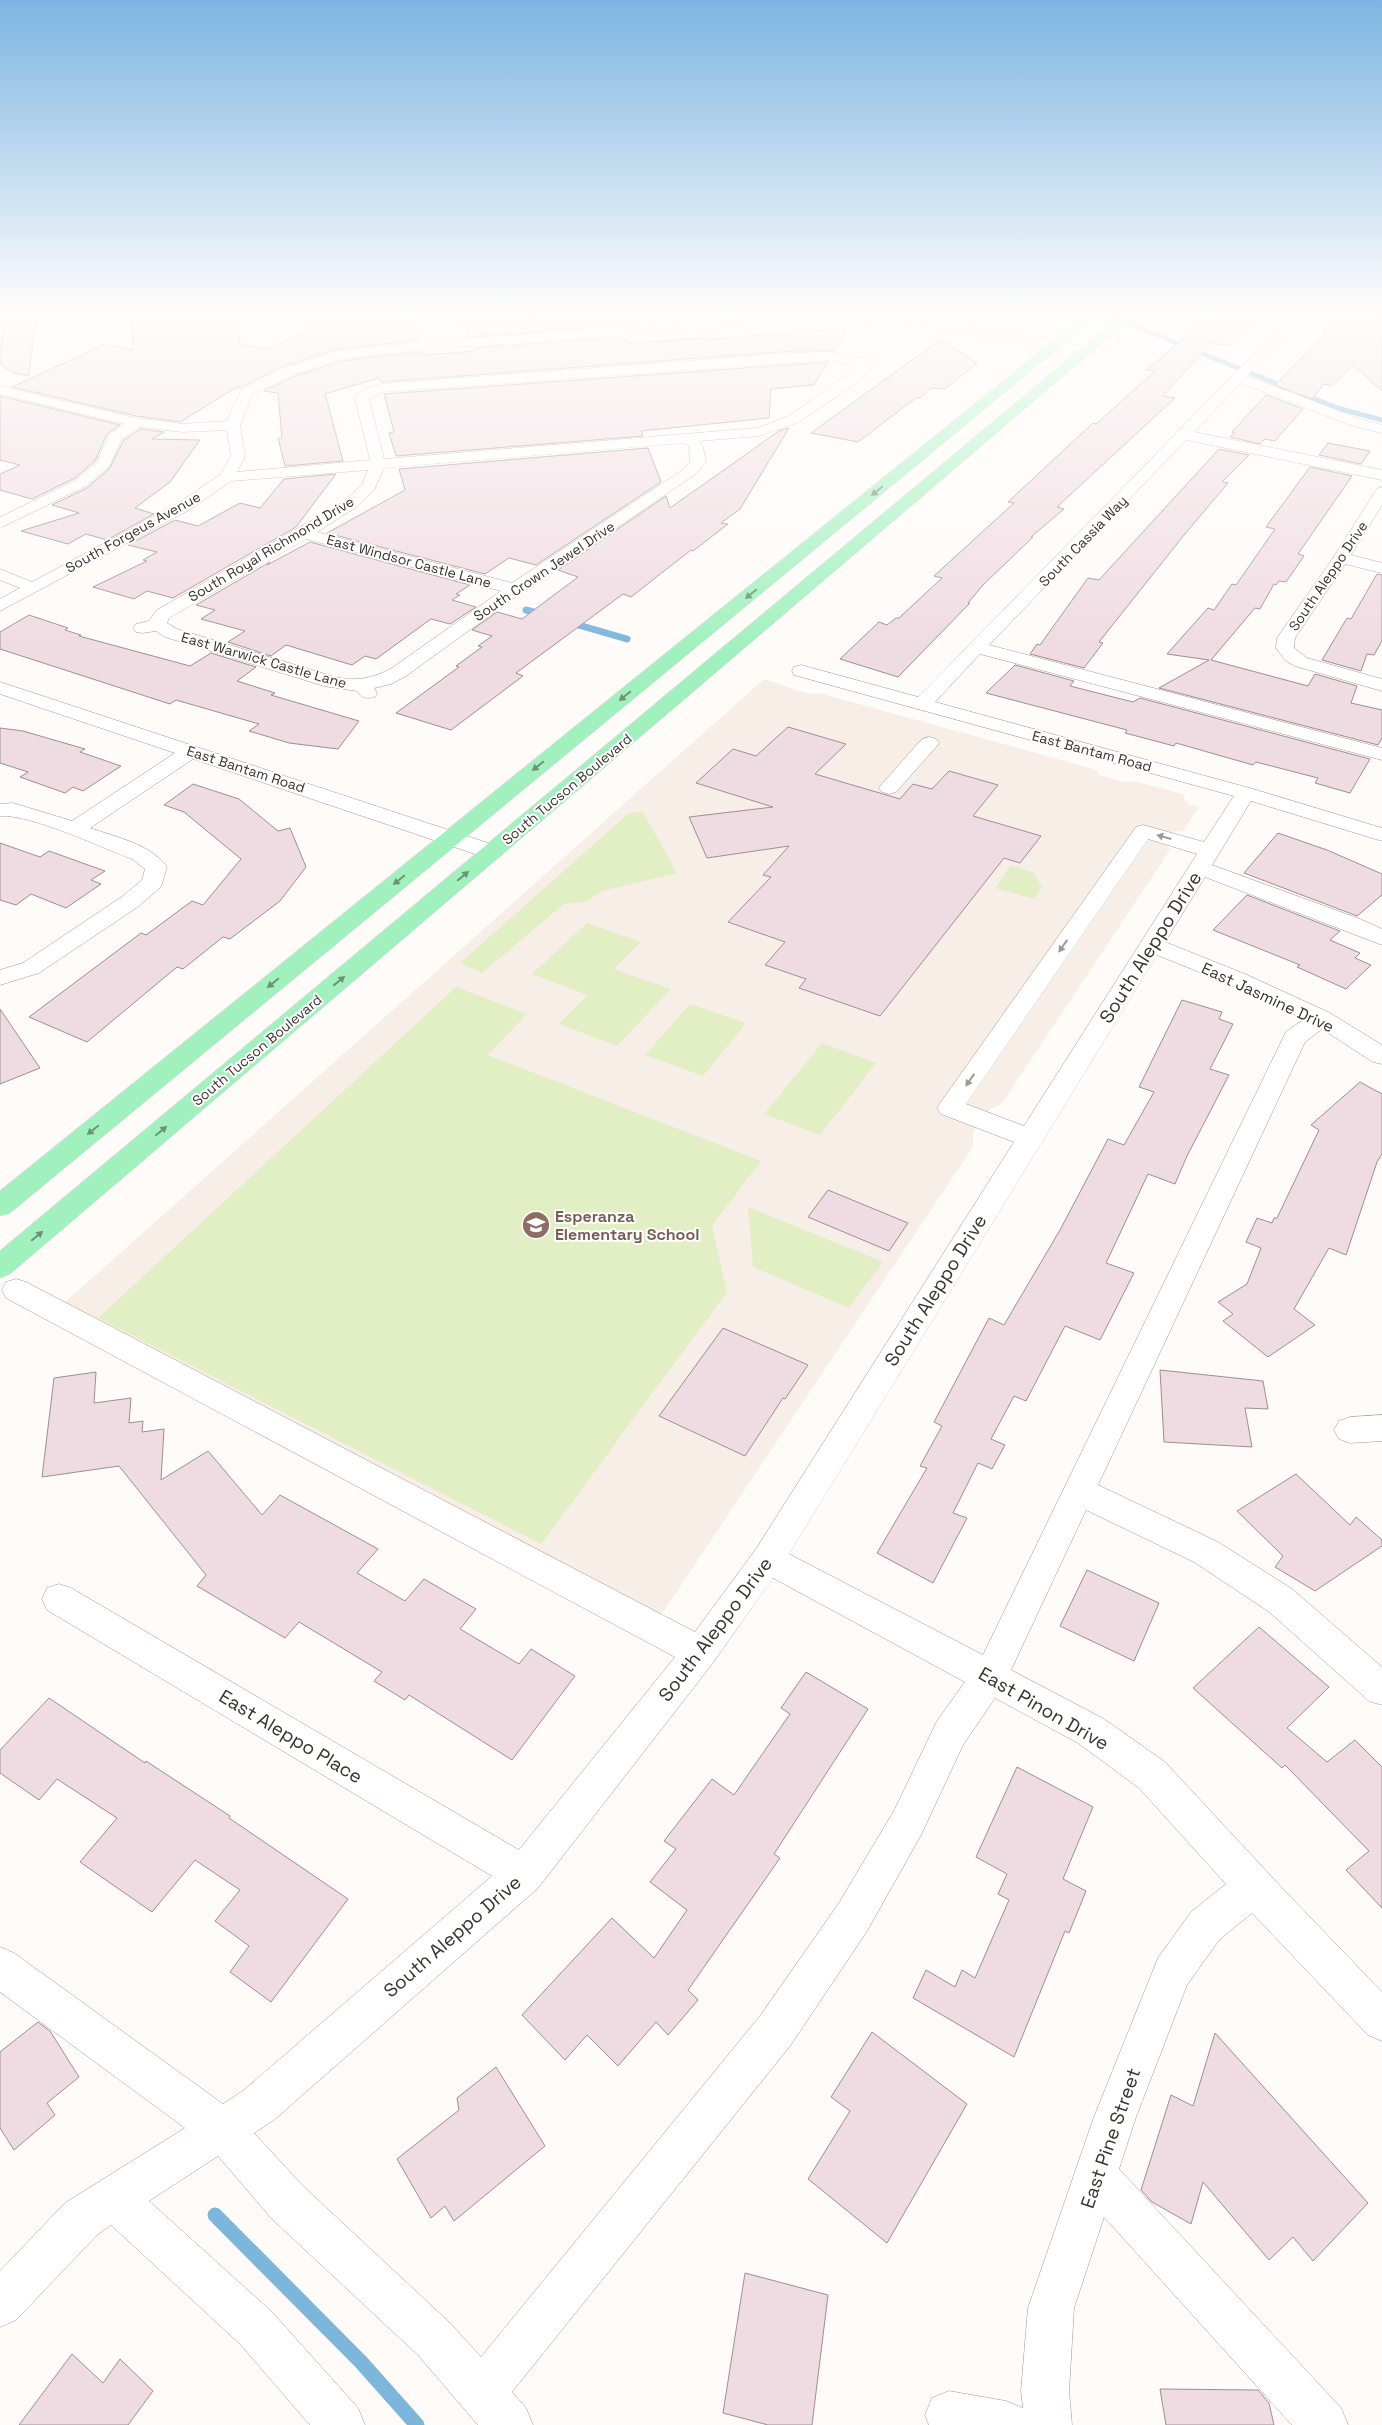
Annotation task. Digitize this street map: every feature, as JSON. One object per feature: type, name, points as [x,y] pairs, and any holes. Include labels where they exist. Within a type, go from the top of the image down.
[{"type":"main road","points":[[0,1206],[961,423]]},
{"type":"main road","name":"South Tucson Boulevard","points":[[8,1278],[492,852],[1002,423]]},
{"type":"street","points":[[0,523],[81,483],[104,464],[114,438],[134,423]]},
{"type":"street","points":[[145,423],[183,428],[233,425]]},
{"type":"street","points":[[368,423],[378,464]]},
{"type":"street","points":[[227,477],[759,432],[783,423]]},
{"type":"street","name":"South Cassia Way","points":[[922,704],[1196,423]]},
{"type":"street","points":[[1360,423],[1382,429]]},
{"type":"street","name":"South Forgeus Avenue","points":[[0,606],[184,507],[227,477],[238,456],[233,425]]},
{"type":"street","points":[[1185,435],[1382,475]]},
{"type":"street","name":"South Crown Jewel Drive","points":[[365,689],[399,672],[516,589],[689,472],[698,462],[696,447],[689,438]]},
{"type":"street","name":"South Royal Richmond Drive","points":[[151,627],[163,614],[349,505],[369,488],[378,464]]},
{"type":"street","name":"South Aleppo Drive","points":[[1382,492],[1342,558],[1286,638],[1285,648],[1288,657],[1315,667],[1382,685]]},
{"type":"street","name":"East Windsor Castle Lane","points":[[304,533],[516,589]]},
{"type":"street","points":[[1342,558],[1382,568]]},
{"type":"street","points":[[0,574],[33,588]]},
{"type":"street","name":"East Warwick Castle Lane","points":[[151,627],[331,682],[365,689]]},
{"type":"street","points":[[978,648],[1382,754]]},
{"type":"street","name":"East Bantam Road","points":[[802,671],[1246,793],[1382,835]]},
{"type":"street","name":"East Bantam Road","points":[[0,688],[492,852]]},
{"type":"street","points":[[889,788],[930,743]]},
{"type":"street","points":[[75,829],[191,751]]},
{"type":"street","name":"South Aleppo Drive","points":[[0,2304],[81,2219],[259,2105],[524,1874],[700,1653],[768,1559],[1246,793]]},
{"type":"street","points":[[0,810],[13,809],[75,829],[140,854],[163,868],[153,882],[131,901],[31,968],[0,978]]},
{"type":"street","points":[[1030,1138],[950,1108],[1143,831],[1382,938]]},
{"type":"street","name":"East Jasmine Drive","points":[[1151,945],[1237,979],[1321,1018],[1382,1056]]},
{"type":"street","points":[[481,2393],[678,2154],[775,2031],[853,1917],[908,1822],[950,1733],[990,1677],[1295,1038],[1321,1018]]},
{"type":"street","points":[[8,1278],[700,1653]]},
{"type":"street","points":[[1350,1430],[1382,1428]]},
{"type":"street","points":[[1079,1491],[1206,1552],[1280,1600],[1382,1689]]},
{"type":"street","name":"East Pinon Drive","points":[[768,1559],[1091,1731],[1152,1775],[1254,1887],[1382,2021]]},
{"type":"street","name":"East Aleppo Place","points":[[59,1599],[524,1874]]},
{"type":"street","name":"East Pine Street","points":[[1048,2425],[1045,2391],[1051,2308],[1115,2117],[1172,1972],[1205,1926],[1254,1887]]},
{"type":"street","points":[[0,1967],[222,2129],[288,2203],[434,2339],[509,2425]]},
{"type":"street","points":[[1096,2176],[1324,2425]]},
{"type":"street","points":[[114,2198],[256,2328],[341,2425]]},
{"type":"street","points":[[949,2415],[1006,2425]]},
{"type":"shaded area","name":"Esperanza Elementary School","points":[[764,679],[799,691],[810,694],[819,693],[1097,770],[1099,775],[1125,782],[1134,781],[1186,795],[1183,798],[1189,804],[1199,807],[1183,831],[1173,832],[1165,844],[1170,850],[1001,1105],[990,1109],[973,1133],[973,1147],[660,1617],[63,1304]]},
{"type":"green space","points":[[643,812],[677,873],[602,891],[586,902],[564,904],[482,973],[460,963],[629,813]]},
{"type":"green space","points":[[1010,866],[1033,872],[1042,887],[1034,899],[995,888]]},
{"type":"green space","points":[[587,923],[641,942],[614,969],[671,989],[617,1046],[559,1024],[597,986],[587,995],[532,974]]},
{"type":"green space","points":[[456,987],[527,1014],[488,1055],[761,1161],[712,1226],[727,1292],[541,1544],[98,1318]]},
{"type":"green space","points":[[690,1004],[746,1023],[703,1076],[645,1055]]},
{"type":"green space","points":[[822,1043],[876,1063],[820,1135],[764,1114]]},
{"type":"green space","points":[[748,1207],[883,1262],[849,1308],[753,1267]]},
{"type":"building","points":[[0,423],[112,423],[120,425],[107,434],[95,461],[75,478],[32,499],[0,490],[0,474],[20,465],[0,460]]},
{"type":"building","points":[[281,423],[333,423],[343,461],[285,466],[278,438],[282,438]]},
{"type":"building","points":[[392,423],[718,423],[641,431],[643,436],[396,456],[389,433],[394,432]]},
{"type":"building","points":[[825,423],[883,423],[858,442],[811,433]]},
{"type":"building","points":[[1093,423],[1148,423],[1057,507],[1064,509],[1031,537],[1033,537],[983,585],[968,603],[970,603],[898,677],[840,659],[879,622],[887,625],[896,618],[899,618],[942,578],[934,576],[1014,503],[1008,502]]},
{"type":"building","points":[[1240,423],[1291,423],[1275,441],[1265,439],[1260,444],[1230,437],[1235,433],[1232,432]]},
{"type":"building","points":[[789,428],[740,509],[721,523],[728,524],[631,597],[623,594],[516,673],[523,676],[451,730],[396,713],[459,667],[456,666],[482,647],[478,646],[492,636],[472,630],[497,612],[522,619],[578,577],[558,570],[666,496],[670,508],[779,431]]},
{"type":"building","points":[[140,429],[164,432],[152,439],[200,440],[170,482],[135,508],[154,514],[107,540],[86,534],[68,544],[21,531],[79,513],[52,505],[87,488],[110,468],[123,441]]},
{"type":"building","points":[[1328,443],[1370,451],[1361,464],[1319,455]]},
{"type":"building","points":[[648,448],[661,482],[536,565],[509,558],[485,574],[327,533],[405,490],[399,469]]},
{"type":"building","points":[[1219,449],[1249,455],[1222,482],[1228,483],[1099,642],[1103,643],[1084,668],[1030,654],[1037,644],[1040,645],[1088,578],[1099,580]]},
{"type":"building","points":[[1310,467],[1352,476],[1298,554],[1304,556],[1286,582],[1279,581],[1276,585],[1274,584],[1260,609],[1255,608],[1211,660],[1308,686],[1315,674],[1357,686],[1351,703],[1382,710],[1382,738],[1378,745],[1159,688],[1209,660],[1167,654],[1208,608],[1214,610],[1232,584],[1236,585],[1275,529],[1266,527]]},
{"type":"building","points":[[336,474],[296,527],[173,598],[147,591],[134,599],[93,587],[147,561],[143,560],[157,552],[128,545],[175,520],[198,526],[240,503],[260,508],[284,479]]},
{"type":"building","points":[[310,542],[470,585],[456,594],[460,595],[452,600],[476,607],[450,624],[431,619],[376,659],[365,656],[352,665],[286,645],[271,656],[228,642],[245,631],[201,619],[215,610],[196,605],[270,562],[267,565]]},
{"type":"building","points":[[1377,574],[1382,575],[1382,641],[1374,655],[1367,654],[1361,671],[1322,660],[1347,618],[1351,619]]},
{"type":"building","points":[[29,615],[68,628],[65,630],[81,635],[79,636],[190,666],[211,653],[256,667],[237,681],[275,693],[271,695],[359,721],[338,749],[289,743],[249,731],[259,724],[176,700],[170,704],[0,649],[0,632]]},
{"type":"building","points":[[1015,665],[1074,681],[1070,686],[1133,702],[1140,698],[1370,759],[1350,793],[1315,783],[1318,778],[1256,762],[1253,765],[1176,743],[1174,746],[1125,733],[1127,730],[986,693]]},
{"type":"building","points":[[788,727],[846,744],[815,774],[900,799],[913,784],[932,789],[949,771],[998,785],[973,816],[1041,836],[1020,863],[1004,858],[880,1016],[799,988],[806,979],[765,965],[785,942],[728,922],[771,877],[763,875],[789,846],[707,858],[689,817],[773,807],[696,783],[733,749],[756,756]]},
{"type":"building","points":[[0,728],[23,731],[85,749],[80,752],[121,766],[83,791],[73,787],[65,793],[20,777],[28,772],[0,763]]},
{"type":"building","points":[[193,784],[239,799],[278,831],[290,828],[306,867],[280,901],[230,939],[223,937],[183,969],[177,967],[87,1042],[29,1017],[141,933],[146,935],[192,901],[203,905],[241,859],[184,812],[164,805]]},
{"type":"building","points":[[1278,833],[1327,850],[1382,874],[1382,895],[1357,916],[1244,873]]},
{"type":"building","points":[[0,843],[40,857],[49,851],[105,871],[91,880],[101,884],[66,908],[31,894],[16,905],[0,900]]},
{"type":"building","points":[[1247,895],[1340,931],[1330,940],[1360,953],[1355,958],[1371,965],[1346,989],[1297,967],[1300,965],[1213,930]]},
{"type":"building","points":[[1182,1000],[1222,1012],[1219,1019],[1233,1024],[1210,1069],[1229,1075],[1187,1156],[1175,1184],[1148,1174],[1106,1263],[1134,1273],[1100,1340],[1065,1326],[1026,1401],[1014,1396],[991,1439],[1005,1445],[992,1469],[978,1463],[953,1513],[967,1518],[933,1583],[877,1553],[927,1468],[920,1466],[942,1426],[934,1422],[989,1318],[1004,1325],[1060,1230],[1108,1139],[1124,1145],[1154,1092],[1139,1087]]},
{"type":"building","points":[[0,1009],[40,1068],[0,1084]]},
{"type":"building","points":[[1360,1082],[1382,1094],[1382,1154],[1377,1162],[1346,1255],[1329,1248],[1294,1309],[1315,1325],[1268,1357],[1223,1321],[1233,1314],[1218,1302],[1247,1284],[1261,1248],[1246,1242],[1257,1218],[1272,1223],[1274,1218],[1277,1218],[1319,1130],[1311,1125]]},
{"type":"building","points":[[828,1190],[908,1223],[889,1251],[808,1217]]},
{"type":"building","points":[[723,1328],[808,1365],[785,1399],[783,1398],[745,1456],[659,1416]]},
{"type":"building","points":[[1160,1370],[1263,1381],[1268,1409],[1245,1408],[1252,1447],[1164,1442]]},
{"type":"building","points":[[96,1372],[94,1403],[131,1398],[129,1423],[143,1421],[142,1432],[164,1429],[161,1480],[208,1451],[262,1515],[280,1495],[378,1549],[357,1573],[405,1601],[424,1579],[476,1609],[460,1629],[519,1664],[531,1649],[575,1676],[512,1760],[409,1695],[405,1700],[374,1681],[382,1672],[299,1622],[285,1638],[197,1586],[206,1575],[119,1466],[42,1477],[54,1378]]},
{"type":"building","points":[[1296,1474],[1350,1525],[1356,1517],[1382,1540],[1382,1546],[1315,1591],[1275,1567],[1283,1556],[1237,1511]]},
{"type":"building","points":[[1087,1570],[1159,1603],[1134,1661],[1060,1626]]},
{"type":"building","points":[[1259,1627],[1329,1687],[1287,1728],[1327,1762],[1355,1740],[1382,1767],[1382,1908],[1346,1870],[1369,1851],[1285,1765],[1282,1768],[1193,1688]]},
{"type":"building","points":[[806,1672],[868,1709],[774,1854],[780,1858],[688,1990],[698,2000],[668,2035],[656,2022],[618,2066],[587,2035],[565,2060],[522,2015],[612,1918],[654,1958],[687,1910],[650,1882],[676,1849],[664,1841],[712,1779],[734,1795],[790,1714],[781,1708]]},
{"type":"building","points":[[49,1698],[145,1763],[146,1761],[230,1816],[229,1818],[348,1899],[271,2002],[230,1972],[249,1946],[215,1921],[240,1890],[195,1860],[152,1912],[80,1862],[117,1818],[57,1779],[39,1800],[0,1773],[0,1750]]},
{"type":"building","points":[[1017,1767],[1093,1807],[1063,1879],[1086,1891],[1069,1933],[1065,1931],[1014,2057],[913,1998],[926,1970],[955,1987],[962,1970],[975,1978],[1009,1900],[998,1894],[1007,1874],[976,1857]]},
{"type":"building","points":[[38,2022],[50,2031],[79,2077],[47,2103],[55,2115],[14,2150],[0,2128],[0,2052]]},
{"type":"building","points":[[872,2032],[967,2104],[887,2243],[808,2179],[850,2111],[831,2097]]},
{"type":"building","points":[[1215,2033],[1368,2203],[1313,2261],[1293,2237],[1269,2260],[1203,2182],[1191,2224],[1152,2202],[1141,2190],[1171,2095],[1193,2106]]},
{"type":"building","points":[[496,2067],[545,2146],[454,2221],[445,2206],[431,2218],[397,2159],[459,2110],[457,2098]]},
{"type":"building","points":[[745,2273],[828,2295],[812,2425],[768,2425],[723,2413]]},
{"type":"building","points":[[72,2354],[103,2383],[120,2359],[153,2391],[128,2425],[19,2425]]},
{"type":"building","points":[[1160,2389],[1258,2390],[1269,2403],[1274,2425],[1166,2425]]},
{"type":"waterway","points":[[526,610],[545,615]]},
{"type":"waterway","points":[[568,622],[627,639]]},
{"type":"waterway","points":[[215,2215],[361,2362],[417,2425]]},
{"type":"place","name":"Esperanza Elementary School","points":[[536,1225]]}]
